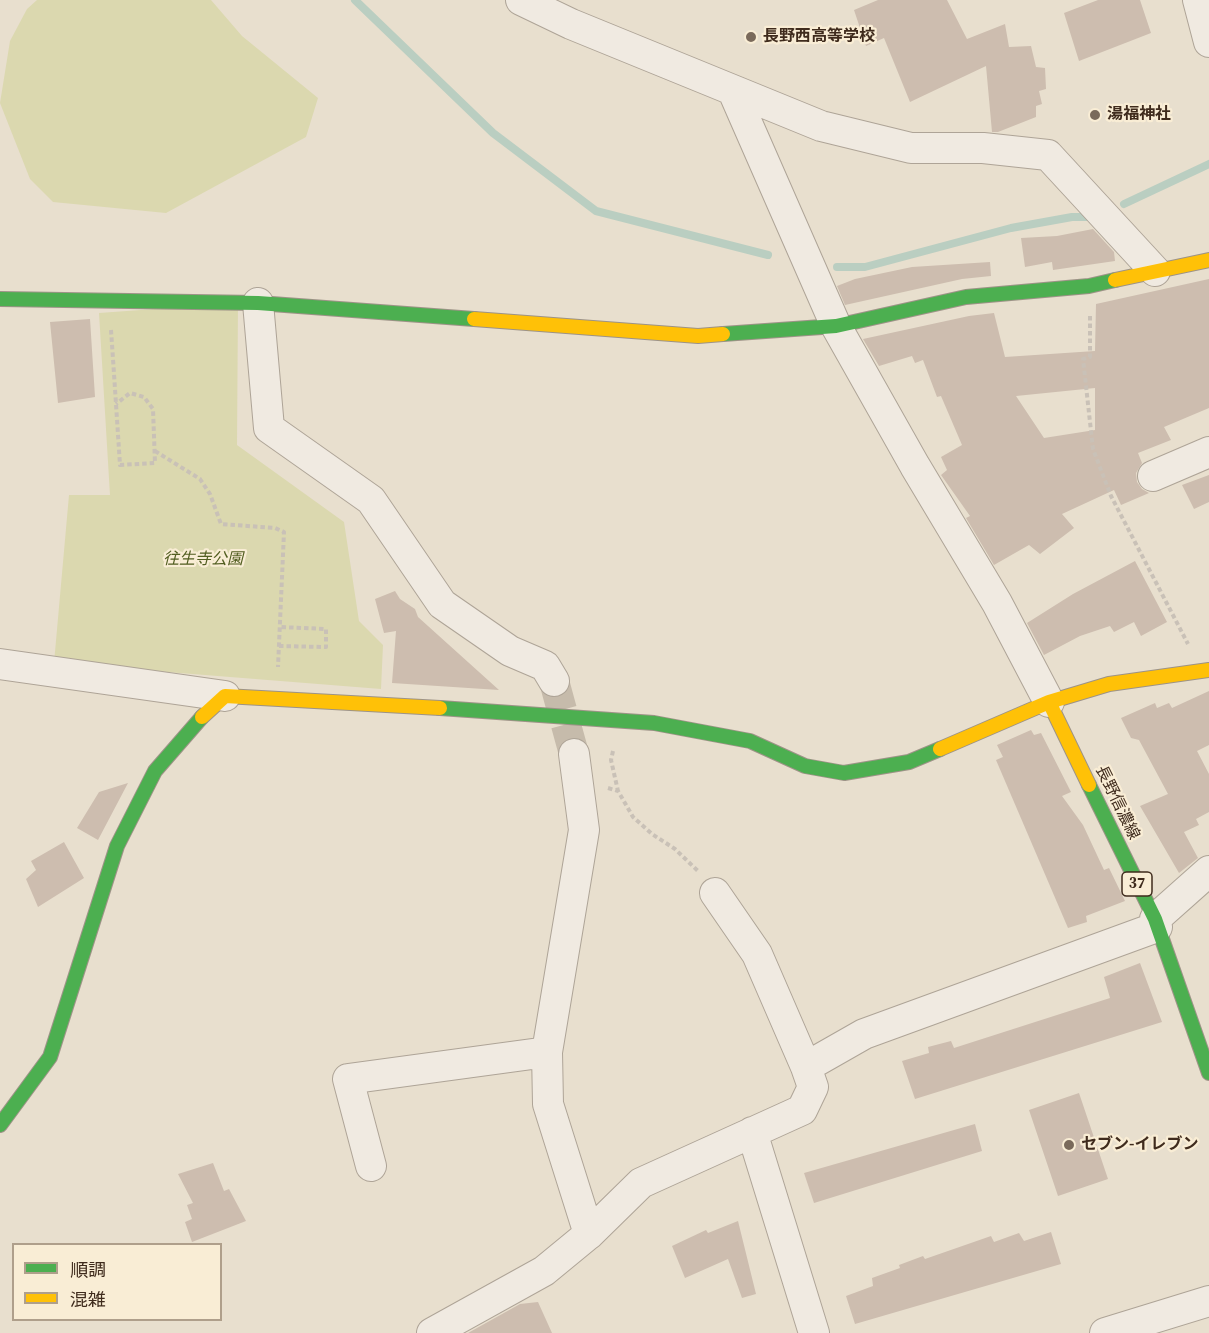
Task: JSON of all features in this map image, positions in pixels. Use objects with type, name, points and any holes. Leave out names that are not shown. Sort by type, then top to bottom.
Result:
[{"type":"street","points":[[520,0],[821,126],[911,148],[983,148],[1048,155],[1155,271]]},
{"type":"street","points":[[1198,0],[1209,42]]},
{"type":"street","points":[[733,90],[836,326],[997,603],[1049,702]]},
{"type":"street","points":[[0,299],[258,303],[698,336],[836,326],[966,297],[1089,286],[1209,260]]},
{"type":"street","points":[[258,303],[269,428],[371,500],[442,604],[510,651],[545,666],[554,681]]},
{"type":"street","points":[[1153,476],[1209,452]]},
{"type":"street","points":[[0,664],[225,696],[277,697],[654,723],[750,741],[804,766],[844,773],[909,762],[1049,702],[1109,684],[1207,675]]},
{"type":"street","points":[[0,1125],[50,1057],[117,846],[155,771],[190,728],[225,696]]},
{"type":"street","name":"長野信濃線","points":[[1049,702],[1156,923],[1209,1073]]},
{"type":"street","points":[[574,754],[584,830],[546,1052],[548,1104],[589,1234]]},
{"type":"street","points":[[806,1067],[864,1034],[1156,923],[1209,871]]},
{"type":"street","points":[[432,1333],[544,1271],[589,1234],[641,1183],[802,1110],[813,1087],[806,1067],[757,954],[715,893]]},
{"type":"street","points":[[371,1166],[348,1079],[546,1052]]},
{"type":"street","points":[[752,1132],[814,1333]]},
{"type":"street","points":[[1105,1333],[1209,1301]]},
{"type":"path","points":[[1089,286],[1090,357],[1083,359],[1094,449],[1111,496],[1207,675]]},
{"type":"path","points":[[110,299],[116,404],[120,465],[155,463],[153,409],[144,397],[130,393],[116,404]]},
{"type":"path","points":[[155,451],[200,479],[210,494],[222,524],[275,528],[284,532],[277,697]]},
{"type":"path","points":[[279,646],[326,647],[326,629],[280,627]]},
{"type":"path","points":[[617,720],[611,760],[618,791],[633,817],[652,834],[675,849],[715,893]]},
{"type":"path","points":[[608,788],[618,791]]},
{"type":"green space","points":[[37,0],[211,0],[242,36],[318,98],[306,137],[166,213],[53,202],[30,179],[0,103],[10,41],[27,9]]},
{"type":"green space","name":"往生寺公園","points":[[238,303],[237,445],[344,522],[359,621],[383,645],[381,689],[54,663],[69,495],[110,495],[99,313]]},
{"type":"building","points":[[878,0],[947,0],[967,39],[1005,24],[1009,47],[1031,46],[1036,67],[1045,68],[1046,89],[1039,91],[1042,104],[1036,106],[1036,117],[998,132],[992,132],[986,66],[910,102],[884,38],[866,46],[854,10]]},
{"type":"building","points":[[1098,0],[1140,0],[1151,33],[1079,61],[1064,13]]},
{"type":"building","points":[[1093,229],[1114,252],[1115,261],[1053,270],[1052,262],[1025,267],[1021,238],[1057,236]]},
{"type":"building","points":[[990,262],[991,276],[962,279],[845,305],[837,286],[855,279],[912,267]]},
{"type":"building","points":[[1209,279],[1209,408],[1164,427],[1171,440],[1138,453],[1142,463],[1136,473],[1137,482],[1149,493],[1121,505],[1114,490],[1062,514],[1074,528],[1040,554],[1029,545],[994,565],[966,518],[970,516],[941,475],[947,470],[941,457],[962,445],[941,396],[937,397],[923,360],[915,363],[912,356],[879,366],[863,339],[969,316],[994,313],[1005,357],[1095,351],[1096,304]],"holes":[[[1095,388],[1095,430],[1044,438],[1016,396]]]},
{"type":"building","points":[[90,319],[95,397],[58,403],[50,322]]},
{"type":"building","points":[[1209,475],[1209,502],[1194,509],[1182,485]]},
{"type":"building","points":[[1135,561],[1167,622],[1141,636],[1134,622],[1114,632],[1110,626],[1080,636],[1044,655],[1027,623],[1073,594]]},
{"type":"building","points":[[395,591],[400,599],[415,609],[418,617],[499,690],[392,683],[396,631],[384,633],[375,599]]},
{"type":"building","points":[[1209,691],[1209,745],[1197,751],[1209,774],[1209,812],[1196,819],[1199,825],[1184,832],[1198,858],[1179,873],[1140,806],[1168,794],[1139,740],[1131,738],[1121,718],[1155,703],[1157,708],[1169,703],[1172,708]]},
{"type":"building","points":[[1031,730],[1034,735],[1041,733],[1071,792],[1062,796],[1083,825],[1104,870],[1109,868],[1125,901],[1086,916],[1087,922],[1068,928],[996,760],[1003,757],[997,745]]},
{"type":"building","points":[[128,783],[98,840],[77,828],[99,792]]},
{"type":"building","points":[[64,842],[84,878],[38,907],[26,879],[36,870],[31,861]]},
{"type":"building","points":[[1140,963],[1162,1022],[915,1099],[902,1061],[929,1053],[928,1047],[951,1041],[954,1048],[1110,998],[1104,977]]},
{"type":"building","name":"セブン-イレブン","points":[[1079,1093],[1108,1179],[1058,1196],[1029,1110]]},
{"type":"building","points":[[975,1124],[982,1151],[814,1203],[804,1173]]},
{"type":"building","points":[[213,1163],[224,1191],[229,1189],[246,1221],[192,1242],[185,1222],[192,1219],[187,1205],[193,1203],[178,1174]]},
{"type":"building","points":[[738,1221],[756,1294],[742,1298],[728,1259],[685,1278],[672,1246],[706,1230],[708,1233]]},
{"type":"building","points":[[1051,1232],[1061,1264],[855,1324],[846,1296],[873,1286],[872,1278],[900,1268],[899,1265],[923,1256],[925,1259],[991,1236],[994,1242],[1019,1233],[1024,1241]]},
{"type":"building","points":[[538,1302],[552,1333],[468,1333],[520,1304]]},
{"type":"waterway","points":[[355,0],[493,133],[596,211],[768,255]]},
{"type":"waterway","points":[[1124,204],[1209,164]]},
{"type":"waterway","points":[[837,267],[865,267],[1011,228],[1072,217],[1095,217]]},
{"type":"tunnel","points":[[554,681],[574,754]]},
{"type":"traffic: fast","points":[[723,334],[836,326],[966,297],[1089,286],[1115,280]]},
{"type":"traffic: fast","points":[[0,299],[258,303],[474,319]]},
{"type":"traffic: fast","points":[[440,708],[654,723],[750,741],[805,766],[844,773],[909,762],[940,749]]},
{"type":"traffic: fast","points":[[0,1125],[50,1057],[117,846],[155,771],[202,717]]},
{"type":"traffic: fast","points":[[1089,785],[1155,919],[1209,1073]]},
{"type":"traffic: slow","points":[[1115,280],[1209,260]]},
{"type":"traffic: slow","points":[[474,319],[698,336],[723,334]]},
{"type":"traffic: slow","points":[[1089,785],[1049,702],[1109,684],[1209,670]]},
{"type":"traffic: slow","points":[[202,717],[225,696],[440,708]]},
{"type":"traffic: slow","points":[[940,749],[1049,702]]},
{"type":"place","name":"長野西高等学校","points":[[751,37]]},
{"type":"place","name":"湯福神社","points":[[1095,115]]},
{"type":"place","name":"セブン-イレブン","points":[[1069,1145]]}]
